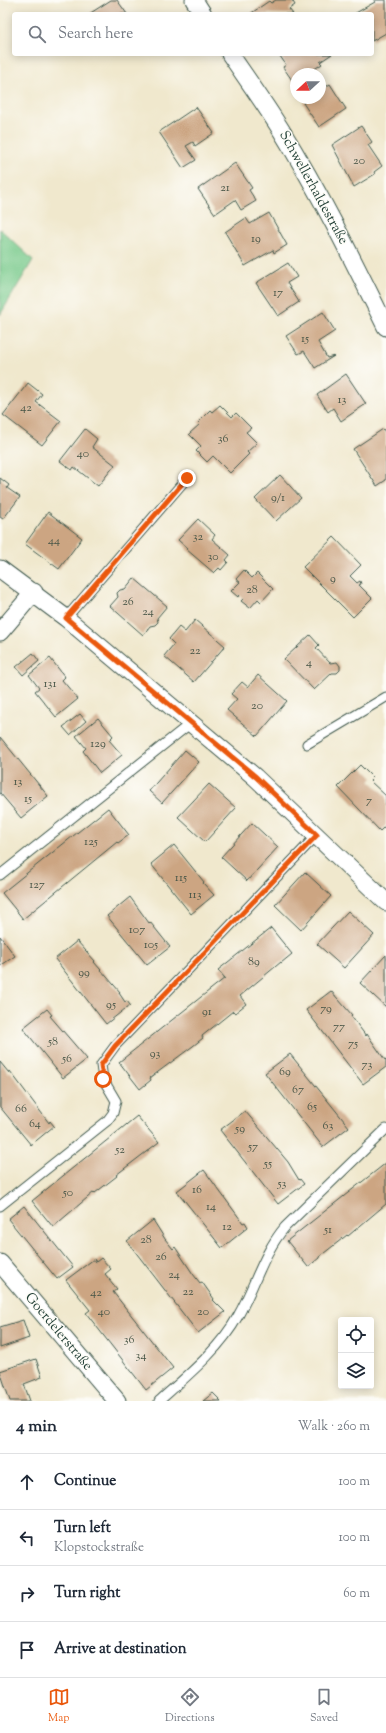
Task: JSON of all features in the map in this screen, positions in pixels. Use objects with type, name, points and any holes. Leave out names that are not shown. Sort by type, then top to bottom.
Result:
[{"type":"street","points":[[194,0],[202,12]]},
{"type":"street","name":"Schwellerhaldestraße","points":[[231,56],[281,130],[312,183],[341,235],[386,327]]},
{"type":"street","points":[[0,569],[34,592],[256,777],[386,902]]},
{"type":"street","points":[[0,632],[34,592]]},
{"type":"street","name":"Goerdelerstraße","points":[[0,1263],[117,1401]]},
{"type":"lane","points":[[66,618],[187,478]]},
{"type":"lane","points":[[307,744],[386,697]]},
{"type":"lane","points":[[0,875],[191,723]]},
{"type":"lane","points":[[0,1206],[106,1121],[113,1113],[116,1102],[103,1079],[101,1065],[115,1046],[317,835]]},
{"type":"lane","points":[[159,1401],[226,1335],[246,1301],[273,1242],[285,1227],[386,1129]]},
{"type":"green space","points":[[0,229],[33,260],[0,315]]},
{"type":"building","points":[[111,0],[117,0],[126,12],[92,12]]},
{"type":"building","points":[[276,0],[292,0],[295,5],[289,9],[291,12],[253,12],[269,1],[271,3]]},
{"type":"building","points":[[374,0],[386,0],[386,33],[374,40],[374,12],[358,12],[375,2]]},
{"type":"building","points":[[280,56],[329,56],[320,62],[322,64],[316,68],[290,68],[290,77],[283,67],[286,65]]},
{"type":"building","points":[[330,84],[346,109],[319,127],[304,104],[326,104],[326,87]]},
{"type":"building","points":[[196,107],[214,133],[195,146],[193,142],[186,146],[196,160],[183,168],[159,132]]},
{"type":"building","points":[[361,126],[372,142],[368,145],[382,166],[374,172],[375,174],[354,187],[332,145]]},
{"type":"building","points":[[235,163],[252,188],[249,190],[256,201],[241,210],[235,200],[215,214],[198,189]]},
{"type":"building","points":[[269,213],[287,245],[274,253],[273,250],[245,266],[225,232],[246,218],[250,224]]},
{"type":"building","points":[[288,263],[297,277],[287,283],[299,302],[278,316],[256,283]]},
{"type":"building","points":[[323,312],[335,331],[318,342],[327,358],[334,356],[315,368],[304,351],[298,354],[286,336]]},
{"type":"building","points":[[346,374],[366,404],[341,421],[333,408],[328,412],[317,395]]},
{"type":"building","points":[[28,383],[42,394],[36,402],[61,421],[42,445],[3,415]]},
{"type":"building","points":[[220,405],[232,417],[236,413],[251,428],[246,432],[257,443],[247,452],[249,454],[230,473],[213,456],[207,462],[196,451],[201,446],[189,434],[200,424],[198,422],[210,410],[212,412]]},
{"type":"building","points":[[85,429],[97,439],[92,447],[115,465],[98,486],[74,467],[72,470],[60,461]]},
{"type":"building","points":[[383,429],[386,433],[386,480],[377,486],[353,449]]},
{"type":"building","points":[[280,475],[301,498],[276,521],[255,499]]},
{"type":"building","points":[[0,478],[9,485],[7,488],[20,497],[3,519],[0,517]]},
{"type":"building","points":[[48,512],[82,538],[59,569],[25,544]]},
{"type":"building","points":[[198,519],[215,535],[212,539],[230,555],[226,560],[228,562],[221,570],[219,568],[214,573],[186,549],[187,548],[178,540]]},
{"type":"building","points":[[334,537],[361,565],[350,576],[357,583],[360,581],[361,584],[359,585],[372,598],[353,617],[303,567]]},
{"type":"building","points":[[244,570],[252,578],[257,573],[273,589],[261,602],[258,599],[250,608],[241,601],[243,599],[239,595],[238,597],[231,591],[240,582],[236,579]]},
{"type":"building","points":[[134,578],[167,606],[157,618],[158,622],[155,625],[150,626],[143,635],[110,606],[118,597],[117,593],[120,590],[125,589]]},
{"type":"building","points":[[195,620],[225,646],[194,682],[164,656],[174,644],[169,639],[179,627],[185,632]]},
{"type":"building","points":[[310,635],[319,645],[316,648],[330,663],[337,662],[340,666],[340,670],[337,673],[332,673],[314,690],[284,659]]},
{"type":"building","points":[[33,653],[39,661],[23,675],[16,667]]},
{"type":"building","points":[[50,658],[65,677],[62,680],[78,699],[56,717],[35,691],[39,688],[29,675]]},
{"type":"building","points":[[258,675],[287,701],[257,736],[227,710],[237,699],[231,694],[242,682],[248,687]]},
{"type":"building","points":[[80,714],[86,721],[70,735],[63,727]]},
{"type":"building","points":[[98,718],[113,736],[109,740],[122,755],[100,773],[83,751],[86,748],[76,736]]},
{"type":"building","points":[[0,737],[48,796],[21,818],[0,793]]},
{"type":"building","points":[[185,750],[199,762],[162,803],[149,791]]},
{"type":"building","points":[[360,765],[373,778],[370,781],[386,796],[386,825],[380,831],[338,787]]},
{"type":"building","points":[[209,784],[236,808],[205,842],[178,817]]},
{"type":"building","points":[[108,808],[129,835],[118,843],[117,842],[23,919],[2,893]]},
{"type":"building","points":[[252,823],[278,847],[247,881],[221,857]]},
{"type":"building","points":[[174,845],[214,895],[191,914],[151,864]]},
{"type":"building","points":[[305,872],[331,896],[301,930],[275,905]]},
{"type":"building","points":[[130,897],[149,923],[150,922],[170,947],[147,965],[107,916]]},
{"type":"building","points":[[348,911],[374,935],[344,968],[317,944]]},
{"type":"building","points":[[271,928],[292,954],[240,996],[246,1004],[235,1013],[233,1011],[202,1036],[203,1038],[150,1078],[151,1080],[140,1089],[119,1062],[225,978],[218,970]]},
{"type":"building","points":[[0,936],[15,956],[0,966]]},
{"type":"building","points":[[77,941],[120,992],[119,993],[125,1002],[127,1001],[130,1005],[106,1024],[55,959]]},
{"type":"building","points":[[386,955],[386,1007],[360,983]]},
{"type":"building","points":[[331,991],[352,1015],[351,1016],[366,1036],[367,1034],[385,1060],[386,1059],[386,1067],[363,1084],[306,1010]]},
{"type":"building","points":[[47,1009],[52,1015],[50,1016],[87,1059],[63,1078],[23,1028]]},
{"type":"building","points":[[290,1054],[349,1127],[323,1147],[265,1073]]},
{"type":"building","points":[[0,1062],[9,1073],[10,1071],[49,1123],[50,1121],[54,1126],[31,1145],[0,1107]]},
{"type":"building","points":[[245,1111],[288,1162],[299,1180],[300,1179],[304,1184],[278,1204],[220,1130]]},
{"type":"building","points":[[137,1116],[159,1142],[95,1193],[94,1192],[53,1227],[32,1201]]},
{"type":"building","points":[[386,1163],[386,1204],[308,1267],[287,1241]]},
{"type":"building","points":[[204,1170],[243,1223],[245,1222],[248,1227],[222,1248],[177,1191]]},
{"type":"building","points":[[24,1206],[73,1267],[57,1279],[8,1219]]},
{"type":"building","points":[[153,1220],[165,1239],[173,1249],[175,1247],[193,1274],[200,1283],[202,1282],[214,1299],[213,1300],[225,1312],[198,1333],[127,1241]]},
{"type":"building","points":[[101,1258],[111,1269],[105,1274],[117,1289],[113,1292],[173,1368],[146,1390],[86,1313],[90,1310],[66,1280],[94,1259],[96,1262]]},
{"type":"building","points":[[23,1320],[29,1338],[0,1348],[0,1327]]},
{"type":"building","points":[[36,1359],[42,1377],[24,1384],[30,1401],[10,1401],[0,1371]]},
{"type":"building","points":[[213,1393],[221,1401],[203,1401]]},
{"type":"route","points":[[103,1079],[101,1065],[115,1046],[317,835],[256,777],[66,618],[187,478]]}]
